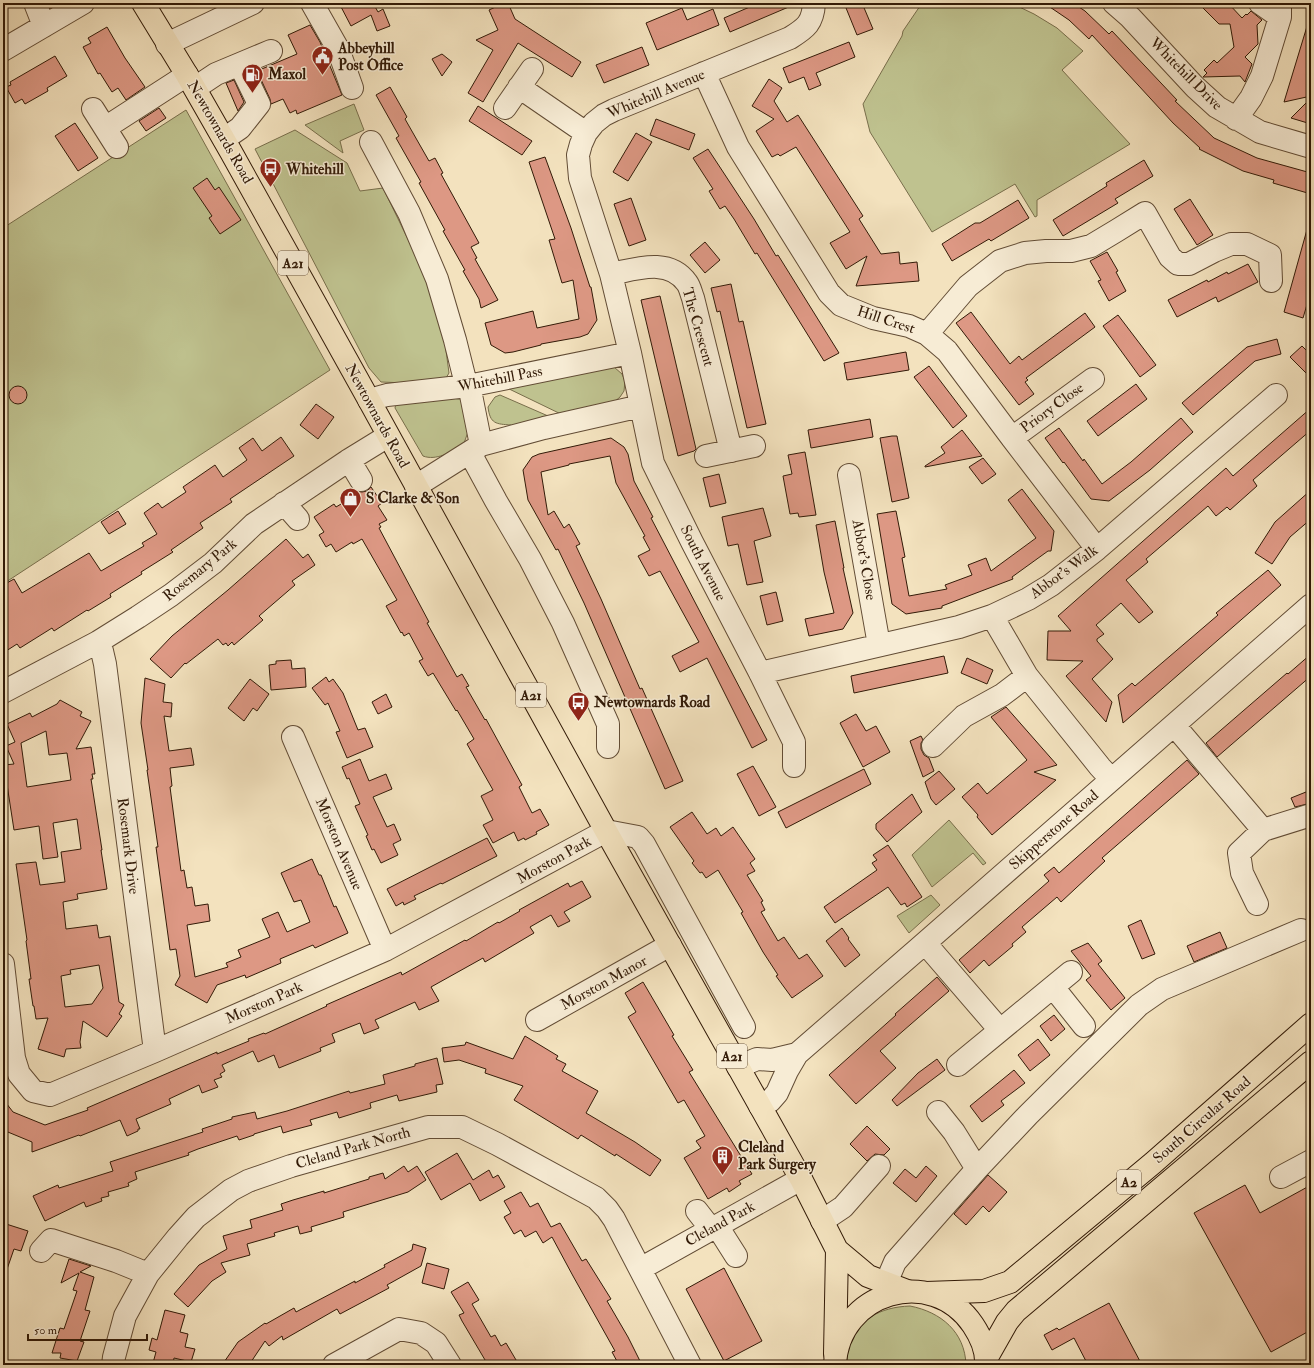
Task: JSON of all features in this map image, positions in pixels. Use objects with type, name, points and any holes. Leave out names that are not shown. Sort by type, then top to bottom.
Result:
[{"type":"main road","name":"Newtownards Road","points":[[143,3],[191,82],[232,133],[388,436],[606,831],[801,1178],[837,1250],[868,1276],[916,1292]]},
{"type":"main road","name":"South Circular Road","points":[[916,1292],[984,1291],[1010,1282],[1153,1163],[1311,1024]]},
{"type":"main road","name":"South Circular Road","points":[[986,1362],[1006,1322],[1016,1311],[1311,1062]]},
{"type":"main road","name":"Newtownards Road","points":[[835,1359],[837,1250]]},
{"type":"main road","name":"A2","points":[[835,1359],[842,1333],[855,1315],[872,1302],[889,1294],[916,1292],[948,1301],[967,1316],[980,1336],[986,1362]]},
{"type":"street","points":[[35,3],[44,26]]},
{"type":"street","points":[[3,50],[83,3]]},
{"type":"street","points":[[167,44],[253,3]]},
{"type":"street","points":[[312,3],[338,49],[352,88]]},
{"type":"street","name":"Whitehill Avenue","points":[[630,353],[611,274],[580,178],[578,155],[586,133],[594,123],[604,115],[614,110],[790,38],[803,30],[810,22],[814,3]]},
{"type":"street","name":"Whitehill Drive","points":[[1114,3],[1197,89],[1217,107],[1260,132],[1311,148]]},
{"type":"street","points":[[1236,119],[1251,98],[1262,76],[1280,10],[1260,3]]},
{"type":"street","points":[[106,128],[191,82],[240,65],[271,51]]},
{"type":"street","points":[[232,133],[259,104],[240,65]]},
{"type":"street","points":[[506,108],[532,69]]},
{"type":"street","name":"Hill Crest","points":[[704,73],[738,147],[829,293],[841,305],[873,318],[909,326],[927,334],[947,351],[1097,549]]},
{"type":"street","points":[[519,88],[586,133]]},
{"type":"street","points":[[93,109],[118,147]]},
{"type":"street","points":[[371,142],[409,213],[437,279],[465,380],[471,395],[476,449],[496,501],[530,559],[563,622],[608,724],[608,747]]},
{"type":"street","points":[[927,334],[968,286],[1000,261],[1025,253],[1054,261],[1071,251],[1091,246],[1145,213],[1170,257],[1178,264],[1189,264],[1231,244],[1247,244],[1270,255],[1271,281]]},
{"type":"street","name":"The Crescent","points":[[611,274],[642,267],[665,268],[679,274],[688,284],[693,298],[731,451]]},
{"type":"street","name":"Whitehill Pass","points":[[369,400],[387,395],[468,386],[630,353]]},
{"type":"street","name":"South Avenue","points":[[630,353],[653,463],[794,742],[794,766]]},
{"type":"street","name":"Priory Close","points":[[1012,438],[1092,379]]},
{"type":"street","name":"Abbot's Walk","points":[[760,673],[959,627],[992,616],[1028,599],[1052,585],[1097,549],[1276,395]]},
{"type":"street","points":[[416,486],[476,449],[544,428],[641,406]]},
{"type":"street","name":"Rosemary Park","points":[[3,692],[98,642],[171,595],[213,563],[254,524],[349,460],[388,436]]},
{"type":"street","points":[[706,456],[754,446]]},
{"type":"street","points":[[349,460],[361,480]]},
{"type":"street","name":"Abbot's Close","points":[[849,475],[879,645]]},
{"type":"street","points":[[284,503],[298,519]]},
{"type":"street","name":"Skipperstone Road","points":[[760,1106],[770,1101],[777,1093],[786,1071],[797,1054],[1311,605]]},
{"type":"street","points":[[992,616],[1027,676],[1111,779]]},
{"type":"street","name":"Rosemark Drive","points":[[98,642],[102,650],[105,664],[155,1051]]},
{"type":"street","points":[[933,746],[964,716],[1002,695],[1027,676]]},
{"type":"street","points":[[1174,725],[1263,830]]},
{"type":"street","name":"Morston Avenue","points":[[293,737],[386,950]]},
{"type":"street","points":[[1257,904],[1242,873],[1239,853],[1263,830],[1311,815]]},
{"type":"street","points":[[606,831],[638,837],[644,844],[744,1028]]},
{"type":"street","name":"Morston Park","points":[[3,964],[14,1058],[19,1074],[33,1091],[50,1094],[155,1051],[386,950],[606,831]]},
{"type":"street","points":[[886,1283],[895,1262],[977,1169],[1028,1115],[1139,1005],[1162,990],[1301,930]]},
{"type":"street","points":[[925,943],[1000,1030]]},
{"type":"street","name":"Morston Manor","points":[[537,1020],[670,945]]},
{"type":"street","points":[[958,1065],[1071,972]]},
{"type":"street","points":[[1053,987],[1084,1026]]},
{"type":"street","name":"Skipperstone Road","points":[[738,1067],[757,1059],[772,1060],[797,1054]]},
{"type":"street","points":[[938,1112],[954,1132],[977,1169]]},
{"type":"street","name":"Cleland Park North","points":[[113,1365],[125,1316],[148,1274],[196,1217],[231,1190],[248,1181],[291,1166],[428,1127],[462,1127],[497,1144],[596,1198],[607,1209],[614,1219],[690,1365]]},
{"type":"street","points":[[1281,1177],[1311,1161]]},
{"type":"street","points":[[822,1221],[843,1207],[879,1166]]},
{"type":"street","name":"Cleland Park","points":[[640,1269],[801,1178]]},
{"type":"street","points":[[697,1211],[714,1227],[736,1256]]},
{"type":"street","points":[[40,1251],[50,1240],[116,1261],[148,1274]]},
{"type":"street","points":[[334,1365],[399,1329],[422,1333],[436,1343],[450,1365]]},
{"type":"green space","points":[[928,3],[1011,3],[1034,14],[1057,28],[1083,51],[1062,70],[1130,144],[1037,200],[1037,216],[1035,217],[1015,184],[932,232],[870,132],[863,104],[902,36],[903,31],[920,6],[927,5]]},
{"type":"green space","points":[[354,104],[364,130],[340,141],[343,153],[305,125]]},
{"type":"green space","points":[[186,110],[330,370],[3,584],[3,228]]},
{"type":"green space","points":[[295,130],[347,163],[360,191],[383,188],[421,266],[438,312],[445,343],[449,373],[443,383],[381,382],[369,368],[255,149]]},
{"type":"green space","points":[[614,367],[622,374],[625,381],[624,391],[620,397],[613,403],[565,416],[505,387]]},
{"type":"green space","points":[[500,395],[555,419],[513,428],[511,425],[495,422],[490,417],[488,407],[495,397]]},
{"type":"green space","points":[[466,396],[469,429],[463,446],[438,457],[423,456],[395,408],[396,403]]},
{"type":"green space","points":[[949,820],[986,863],[983,865],[973,853],[932,887],[912,855]]},
{"type":"green space","points":[[931,895],[940,905],[909,933],[897,916]]},
{"type":"green space","points":[[910,1306],[932,1313],[949,1325],[956,1333],[961,1343],[965,1353],[966,1365],[844,1365],[846,1349],[850,1339],[863,1323],[879,1312]]},
{"type":"building","points":[[339,3],[373,3],[378,12],[383,9],[390,26],[377,31],[371,15],[351,26]]},
{"type":"building","points":[[504,3],[508,3],[515,19],[581,62],[572,77],[518,43],[483,102],[468,93],[493,50],[476,40],[498,30],[489,10]]},
{"type":"building","points":[[759,3],[798,3],[730,32],[724,18]]},
{"type":"building","points":[[844,3],[862,3],[873,29],[857,35]]},
{"type":"building","points":[[1044,3],[1073,3],[1085,11],[1109,34],[1112,31],[1177,100],[1175,101],[1214,138],[1257,158],[1311,173],[1311,194],[1273,183],[1274,180],[1243,171],[1199,149],[1200,148],[1173,123],[1092,35],[1089,39],[1069,20]]},
{"type":"building","points":[[1198,3],[1228,3],[1242,18],[1251,11],[1262,20],[1257,25],[1258,44],[1245,57],[1252,64],[1245,82],[1240,76],[1203,77],[1207,73],[1204,70],[1214,60],[1217,63],[1234,47],[1230,24],[1219,24]]},
{"type":"building","points":[[682,8],[687,20],[713,9],[719,25],[657,50],[646,23]]},
{"type":"building","points":[[1308,23],[1311,24],[1311,96],[1284,102]]},
{"type":"building","points":[[310,25],[320,42],[342,95],[297,114],[296,110],[290,113],[283,99],[271,104],[257,71],[297,54],[288,35]]},
{"type":"building","points":[[107,27],[125,58],[145,87],[126,100],[118,88],[112,92],[100,73],[98,74],[83,47],[91,43],[88,38]]},
{"type":"building","points":[[849,42],[855,57],[816,73],[821,85],[809,90],[804,77],[789,83],[783,68]]},
{"type":"building","points":[[642,47],[649,65],[604,83],[596,65]]},
{"type":"building","points":[[442,54],[452,62],[442,76],[432,59]]},
{"type":"building","points":[[55,56],[67,76],[47,88],[48,91],[25,104],[22,99],[15,103],[6,87],[11,85],[10,82]]},
{"type":"building","points":[[769,79],[782,88],[774,101],[787,122],[798,115],[863,216],[859,219],[881,254],[899,252],[900,264],[917,262],[919,281],[856,286],[867,256],[846,269],[830,243],[850,232],[796,147],[780,156],[778,154],[772,157],[756,131],[774,119],[752,106]]},
{"type":"building","points":[[234,80],[244,102],[238,111],[226,83]]},
{"type":"building","points":[[390,87],[407,117],[405,119],[429,161],[435,158],[443,173],[441,174],[479,243],[471,247],[477,258],[475,259],[498,300],[481,308],[479,299],[463,271],[465,270],[443,231],[445,230],[419,183],[421,182],[396,138],[399,136],[376,95]]},
{"type":"building","points":[[1311,98],[1311,124],[1291,118]]},
{"type":"building","points":[[478,106],[532,141],[522,155],[469,121]]},
{"type":"building","points":[[159,108],[166,118],[146,131],[139,121]]},
{"type":"building","points":[[656,119],[695,134],[689,150],[650,135]]},
{"type":"building","points":[[75,123],[98,158],[78,171],[55,136]]},
{"type":"building","points":[[636,133],[652,142],[628,181],[613,172]]},
{"type":"building","points":[[708,149],[754,219],[776,256],[778,255],[839,353],[824,361],[757,253],[755,254],[734,219],[725,206],[720,209],[709,191],[713,189],[693,158]]},
{"type":"building","points":[[545,157],[591,287],[597,320],[588,334],[580,337],[541,344],[505,353],[491,345],[485,323],[533,311],[537,328],[579,319],[573,280],[562,283],[549,240],[555,239],[529,162]]},
{"type":"building","points":[[1144,160],[1153,176],[1115,199],[1118,203],[1063,236],[1053,220],[1107,186],[1106,183]]},
{"type":"building","points":[[207,178],[215,190],[219,187],[241,220],[220,234],[209,218],[212,216],[193,188]]},
{"type":"building","points":[[631,198],[646,240],[629,246],[614,204]]},
{"type":"building","points":[[1190,199],[1213,235],[1197,245],[1174,209]]},
{"type":"building","points":[[1018,200],[1029,218],[991,241],[989,239],[952,261],[942,244],[975,223],[980,223]]},
{"type":"building","points":[[1308,226],[1311,226],[1311,291],[1303,318],[1284,312]]},
{"type":"building","points":[[705,242],[720,260],[705,273],[690,255]]},
{"type":"building","points":[[1107,252],[1118,271],[1116,272],[1126,291],[1109,301],[1098,281],[1101,280],[1090,261]]},
{"type":"building","points":[[1248,264],[1258,282],[1218,302],[1216,297],[1177,317],[1168,300],[1207,280],[1208,282],[1227,272],[1228,274]]},
{"type":"building","points":[[731,284],[739,322],[743,321],[766,424],[747,428],[720,311],[717,312],[711,288]]},
{"type":"building","points":[[660,296],[696,449],[678,456],[641,300]]},
{"type":"building","points":[[971,312],[1010,364],[1019,356],[1022,360],[1085,313],[1095,327],[1026,378],[1028,380],[1025,382],[1034,394],[1019,405],[956,323]]},
{"type":"building","points":[[1118,315],[1156,365],[1140,377],[1103,326]]},
{"type":"building","points":[[1277,339],[1281,354],[1255,361],[1193,415],[1182,403],[1247,347]]},
{"type":"building","points":[[1302,346],[1311,355],[1311,378],[1290,357]]},
{"type":"building","points":[[906,352],[909,370],[847,380],[844,363]]},
{"type":"building","points":[[929,366],[967,416],[953,428],[914,377]]},
{"type":"building","points":[[1136,384],[1147,399],[1098,436],[1087,421]]},
{"type":"building","points":[[18,386],[24,389],[27,395],[24,401],[18,404],[12,401],[9,395],[12,389]]},
{"type":"building","points":[[316,404],[334,417],[318,439],[300,425]]},
{"type":"building","points":[[1311,408],[1311,430],[1253,480],[1257,486],[1230,510],[1227,507],[1216,516],[1208,506],[1146,559],[1148,562],[1126,580],[1153,612],[1139,623],[1121,603],[1096,625],[1104,634],[1097,639],[1097,641],[1113,659],[1092,679],[1112,702],[1106,722],[1066,676],[1083,661],[1047,660],[1048,631],[1071,631],[1058,616],[1226,468],[1233,476]]},
{"type":"building","points":[[1181,418],[1193,432],[1150,470],[1109,501],[1091,499],[1045,438],[1059,428],[1102,484],[1131,462]]},
{"type":"building","points":[[870,419],[873,437],[811,448],[808,430]]},
{"type":"building","points":[[962,430],[982,456],[925,467],[945,453],[941,447]]},
{"type":"building","points":[[897,436],[909,498],[892,502],[880,438]]},
{"type":"building","points":[[281,437],[294,456],[230,499],[232,502],[200,523],[203,528],[171,550],[173,552],[141,572],[142,574],[110,594],[111,597],[88,611],[87,610],[54,631],[52,628],[20,648],[17,644],[3,653],[3,585],[14,579],[22,593],[89,553],[101,571],[144,546],[142,543],[157,534],[144,513],[158,503],[162,508],[186,492],[183,487],[215,465],[223,477],[247,460],[239,448],[253,438],[262,451]]},
{"type":"building","points":[[611,438],[624,447],[628,454],[634,481],[653,517],[651,518],[767,740],[752,748],[707,658],[680,672],[672,656],[699,642],[660,571],[649,576],[638,556],[650,550],[643,537],[645,536],[616,483],[610,456],[569,464],[541,472],[548,515],[554,511],[564,528],[569,524],[580,544],[576,546],[640,689],[642,688],[683,781],[665,789],[584,603],[558,549],[556,550],[528,500],[523,470],[532,457],[539,454]]},
{"type":"building","points":[[805,452],[816,515],[799,517],[798,513],[790,514],[783,476],[792,474],[788,455]]},
{"type":"building","points":[[983,458],[996,474],[982,484],[969,467]]},
{"type":"building","points":[[719,474],[726,503],[710,507],[703,478]]},
{"type":"building","points":[[371,487],[382,503],[378,506],[387,520],[379,524],[381,527],[379,528],[429,622],[427,623],[457,677],[462,674],[469,686],[466,687],[485,720],[486,719],[522,785],[519,787],[532,813],[540,809],[549,825],[536,832],[537,834],[525,840],[524,838],[518,841],[514,832],[493,843],[483,825],[493,820],[481,796],[493,790],[467,744],[474,739],[433,673],[428,676],[419,661],[423,659],[409,633],[404,636],[402,632],[401,633],[386,606],[397,600],[362,539],[353,544],[352,542],[336,552],[331,544],[326,547],[319,535],[324,532],[314,517],[334,504],[336,507],[358,494],[356,491],[367,491]]},
{"type":"building","points":[[1022,489],[1054,531],[1051,551],[1048,551],[1012,577],[1013,579],[942,606],[942,608],[906,614],[892,604],[877,514],[896,511],[905,557],[902,558],[909,596],[947,589],[945,585],[972,575],[968,565],[986,558],[991,571],[1036,538],[1008,500]]},
{"type":"building","points":[[1311,490],[1311,519],[1290,537],[1272,564],[1255,553],[1275,522]]},
{"type":"building","points":[[763,508],[771,536],[754,541],[763,582],[747,585],[738,544],[728,546],[722,517]]},
{"type":"building","points":[[118,511],[126,524],[109,534],[101,522]]},
{"type":"building","points":[[835,521],[853,613],[843,629],[809,636],[805,619],[834,613],[824,572],[816,525]]},
{"type":"building","points":[[286,539],[303,558],[308,554],[315,565],[292,581],[295,585],[259,616],[263,620],[234,645],[232,642],[228,646],[226,643],[223,645],[218,639],[186,664],[185,663],[171,678],[150,659],[172,636],[228,590]]},
{"type":"building","points":[[1268,570],[1281,585],[1123,723],[1118,695],[1132,683],[1135,686],[1218,615],[1216,613]]},
{"type":"building","points":[[776,592],[783,621],[767,625],[760,596]]},
{"type":"building","points":[[1311,654],[1311,676],[1217,757],[1206,743]]},
{"type":"building","points":[[944,656],[948,673],[854,693],[851,676]]},
{"type":"building","points":[[967,658],[993,670],[987,684],[961,673]]},
{"type":"building","points":[[291,660],[292,669],[305,668],[306,687],[271,690],[269,665],[276,664],[276,661]]},
{"type":"building","points":[[326,677],[329,682],[333,679],[343,693],[358,730],[365,728],[373,747],[347,758],[336,732],[340,731],[328,703],[325,705],[312,688]]},
{"type":"building","points":[[145,678],[165,684],[163,702],[172,703],[171,717],[164,716],[169,751],[191,748],[194,765],[170,768],[172,786],[170,787],[181,871],[184,870],[187,888],[192,887],[195,906],[208,904],[210,921],[187,925],[195,977],[228,967],[226,963],[241,957],[238,950],[270,937],[262,919],[278,912],[287,932],[310,922],[301,900],[294,902],[281,873],[312,859],[319,875],[321,875],[334,907],[336,906],[348,933],[315,948],[313,945],[280,959],[281,963],[246,978],[245,975],[217,985],[207,1003],[175,985],[180,976],[176,949],[170,950],[141,723]]},
{"type":"building","points":[[250,679],[269,694],[257,711],[253,708],[244,721],[228,708]]},
{"type":"building","points":[[386,694],[392,707],[378,714],[372,702]]},
{"type":"building","points":[[60,700],[82,712],[80,716],[91,721],[76,749],[91,747],[95,774],[92,774],[93,779],[91,779],[107,889],[77,894],[78,899],[63,902],[66,929],[97,925],[99,938],[110,936],[119,1002],[124,1005],[119,1014],[122,1016],[107,1037],[83,1021],[80,1042],[81,1048],[66,1049],[64,1057],[38,1049],[48,1018],[36,1019],[33,1006],[29,979],[31,979],[27,940],[16,864],[36,862],[40,885],[65,882],[61,852],[81,849],[77,819],[53,823],[58,857],[43,859],[39,826],[14,830],[4,765],[14,764],[6,746],[15,742],[7,724],[30,713],[32,717],[57,704]],"holes":[[[46,731],[49,755],[67,753],[71,780],[27,787],[21,743]],[[99,965],[103,988],[92,1004],[65,1007],[61,976],[71,974],[70,970]]]},
{"type":"building","points":[[1006,707],[1057,765],[1034,772],[1056,780],[992,835],[977,817],[978,815],[962,797],[978,783],[987,794],[1027,760],[991,717]]},
{"type":"building","points":[[856,714],[866,731],[876,726],[890,752],[863,767],[840,723]]},
{"type":"building","points":[[921,736],[923,740],[921,743],[921,749],[924,755],[929,758],[934,771],[923,777],[910,741]]},
{"type":"building","points":[[360,759],[369,781],[386,774],[392,789],[373,797],[387,827],[394,824],[401,840],[393,844],[398,855],[381,863],[374,849],[372,850],[366,836],[368,835],[355,806],[360,804],[349,778],[347,779],[342,767]]},
{"type":"building","points":[[1187,760],[1199,774],[1102,858],[1105,861],[1061,902],[1057,897],[1022,927],[1026,932],[1012,944],[1013,946],[989,966],[984,960],[970,973],[959,960],[1049,881],[1044,875],[1054,867],[1059,873]]},
{"type":"building","points":[[753,766],[776,807],[759,816],[737,774]]},
{"type":"building","points":[[864,769],[871,784],[786,828],[778,812]]},
{"type":"building","points":[[939,771],[955,789],[936,805],[931,799],[925,782]]},
{"type":"building","points":[[1311,790],[1311,803],[1295,807],[1291,798]]},
{"type":"building","points":[[912,794],[922,812],[887,842],[876,829],[876,824]]},
{"type":"building","points":[[692,812],[707,834],[716,828],[721,836],[733,827],[755,859],[750,863],[755,871],[747,875],[763,901],[761,902],[765,910],[761,912],[778,941],[784,937],[799,959],[807,954],[823,976],[792,998],[776,976],[778,975],[763,952],[741,913],[743,912],[718,870],[706,878],[702,872],[700,873],[692,863],[694,861],[670,827]]},
{"type":"building","points":[[487,838],[497,856],[442,884],[441,883],[414,896],[416,899],[404,905],[403,902],[396,906],[387,889]]},
{"type":"building","points":[[888,845],[922,897],[907,907],[905,903],[901,905],[888,887],[835,923],[824,907],[877,870],[872,863],[877,860],[873,855]]},
{"type":"building","points":[[582,881],[591,897],[564,912],[570,921],[558,927],[551,915],[530,927],[534,933],[485,962],[483,958],[431,987],[439,1001],[419,1010],[415,1002],[375,1020],[379,1028],[364,1034],[360,1023],[332,1034],[335,1042],[320,1048],[321,1051],[279,1068],[274,1055],[258,1062],[253,1051],[222,1065],[225,1071],[220,1074],[222,1077],[214,1080],[218,1087],[202,1093],[199,1085],[169,1099],[171,1104],[136,1119],[140,1129],[127,1136],[120,1120],[80,1136],[79,1135],[32,1152],[32,1142],[3,1130],[3,1099],[13,1112],[45,1125],[88,1110],[87,1108],[217,1052],[217,1054],[249,1041],[248,1039],[264,1033],[265,1034],[401,972],[402,975],[498,922],[499,923],[520,911],[519,910],[568,883],[570,887]]},
{"type":"building","points":[[1141,920],[1155,954],[1142,959],[1128,926]]},
{"type":"building","points":[[842,928],[860,955],[845,967],[826,941]]},
{"type":"building","points":[[1220,932],[1227,948],[1194,962],[1187,946]]},
{"type":"building","points":[[1088,943],[1102,961],[1098,964],[1125,998],[1111,1010],[1086,980],[1091,976],[1071,951]]},
{"type":"building","points":[[937,977],[949,991],[880,1051],[896,1068],[856,1104],[829,1075]]},
{"type":"building","points":[[643,982],[674,1035],[672,1036],[693,1070],[689,1072],[752,1174],[739,1181],[741,1184],[729,1192],[727,1188],[708,1199],[684,1158],[701,1148],[696,1141],[705,1136],[684,1100],[678,1103],[628,1017],[636,1012],[625,993]]},
{"type":"building","points":[[1054,1015],[1065,1029],[1051,1041],[1040,1026]]},
{"type":"building","points":[[525,1036],[558,1056],[556,1059],[566,1064],[562,1071],[598,1091],[586,1113],[635,1142],[661,1160],[650,1176],[616,1154],[615,1156],[581,1135],[578,1139],[514,1100],[523,1086],[485,1073],[486,1069],[459,1060],[444,1062],[442,1048],[465,1045],[466,1042],[513,1059]]},
{"type":"building","points":[[1038,1039],[1050,1055],[1030,1071],[1018,1055]]},
{"type":"building","points":[[437,1058],[443,1084],[436,1085],[437,1092],[399,1101],[397,1095],[370,1103],[371,1108],[339,1118],[337,1112],[310,1120],[312,1125],[283,1133],[281,1126],[239,1140],[237,1136],[198,1149],[188,1153],[189,1155],[135,1172],[137,1179],[128,1183],[129,1186],[108,1192],[109,1196],[101,1198],[102,1201],[86,1207],[84,1202],[45,1221],[33,1196],[58,1185],[59,1188],[113,1171],[110,1162],[203,1132],[202,1129],[232,1119],[232,1117],[255,1112],[257,1119],[349,1091],[350,1093],[385,1084],[383,1075]]},
{"type":"building","points":[[937,1059],[945,1070],[897,1106],[892,1100],[918,1073]]},
{"type":"building","points":[[1014,1070],[1025,1083],[1001,1101],[1004,1105],[982,1122],[970,1106]]},
{"type":"building","points":[[867,1126],[890,1149],[884,1155],[875,1154],[867,1161],[850,1144]]},
{"type":"building","points":[[457,1153],[473,1180],[489,1170],[493,1178],[498,1175],[505,1187],[480,1201],[470,1183],[441,1200],[425,1172]]},
{"type":"building","points":[[404,1166],[408,1172],[417,1166],[426,1180],[408,1192],[343,1212],[344,1217],[311,1227],[312,1231],[300,1234],[298,1226],[274,1233],[275,1236],[247,1244],[250,1255],[221,1263],[226,1272],[212,1281],[188,1307],[174,1294],[199,1265],[227,1249],[223,1236],[252,1228],[250,1220],[283,1210],[281,1204],[293,1200],[324,1191],[324,1193],[383,1173],[385,1179]]},
{"type":"building","points":[[926,1166],[937,1176],[916,1202],[893,1183],[905,1169],[916,1178]]},
{"type":"building","points":[[988,1175],[1007,1192],[989,1212],[983,1206],[966,1225],[954,1214]]},
{"type":"building","points":[[1245,1185],[1260,1213],[1311,1185],[1311,1330],[1271,1352],[1194,1213]]},
{"type":"building","points":[[521,1192],[530,1207],[538,1203],[551,1227],[560,1223],[582,1261],[586,1259],[611,1299],[607,1301],[642,1365],[619,1365],[612,1352],[615,1351],[552,1237],[543,1243],[536,1231],[525,1237],[521,1230],[514,1234],[504,1217],[511,1213],[504,1201]]},
{"type":"building","points":[[3,1223],[28,1231],[21,1251],[14,1249],[5,1275],[3,1274]]},
{"type":"building","points":[[413,1244],[426,1248],[421,1266],[387,1285],[389,1288],[340,1314],[337,1309],[283,1340],[282,1336],[269,1346],[265,1341],[249,1365],[222,1365],[238,1342],[265,1323],[266,1324],[294,1308],[296,1312],[385,1267],[384,1265],[412,1250]]},
{"type":"building","points":[[69,1259],[91,1266],[80,1272],[94,1277],[85,1310],[90,1311],[80,1341],[84,1342],[77,1361],[60,1358],[61,1353],[52,1353],[60,1328],[64,1329],[77,1291],[73,1290],[79,1273],[61,1283]]},
{"type":"building","points":[[427,1263],[449,1269],[444,1289],[422,1283]]},
{"type":"building","points":[[724,1268],[762,1341],[724,1361],[686,1289]]},
{"type":"building","points":[[468,1282],[479,1300],[472,1304],[491,1337],[495,1335],[501,1346],[506,1343],[519,1365],[488,1365],[462,1321],[459,1315],[464,1313],[451,1292]]},
{"type":"building","points":[[1109,1303],[1142,1365],[1088,1365],[1074,1338],[1052,1350],[1044,1335],[1057,1328],[1059,1330]]},
{"type":"building","points":[[165,1310],[185,1315],[180,1332],[188,1334],[185,1347],[195,1349],[191,1362],[174,1358],[173,1365],[153,1363],[156,1352],[149,1350],[152,1338],[157,1340]]},
{"type":"place","name":"Abbeyhill Post Office","points":[[322,76]]},
{"type":"place","name":"Maxol","points":[[253,94]]},
{"type":"place","name":"Whitehill","points":[[270,188]]},
{"type":"place","name":"S Clarke & Son","points":[[350,518]]},
{"type":"place","name":"Newtownards Road","points":[[579,722]]},
{"type":"place","name":"Cleland Park Surgery","points":[[723,1176]]}]
